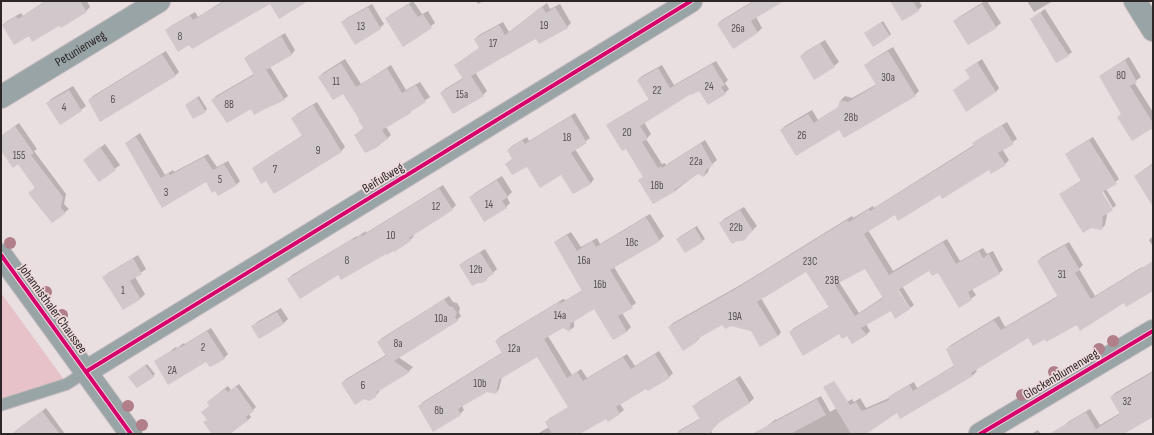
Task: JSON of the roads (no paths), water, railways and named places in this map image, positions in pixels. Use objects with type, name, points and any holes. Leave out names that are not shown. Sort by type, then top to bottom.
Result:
[{"type":"street","name":"Petunienweg","points":[[1,97],[159,1]]},
{"type":"street","name":"Beifußweg","points":[[87,371],[691,1]]},
{"type":"street","points":[[1135,1],[1153,30]]},
{"type":"street","name":"Johannisthaler Chaussee","points":[[1,255],[87,371],[131,434]]},
{"type":"street","name":"Glockenblumenweg","points":[[980,434],[1153,331]]},
{"type":"lane","points":[[1,405],[67,384],[87,371]]}]
